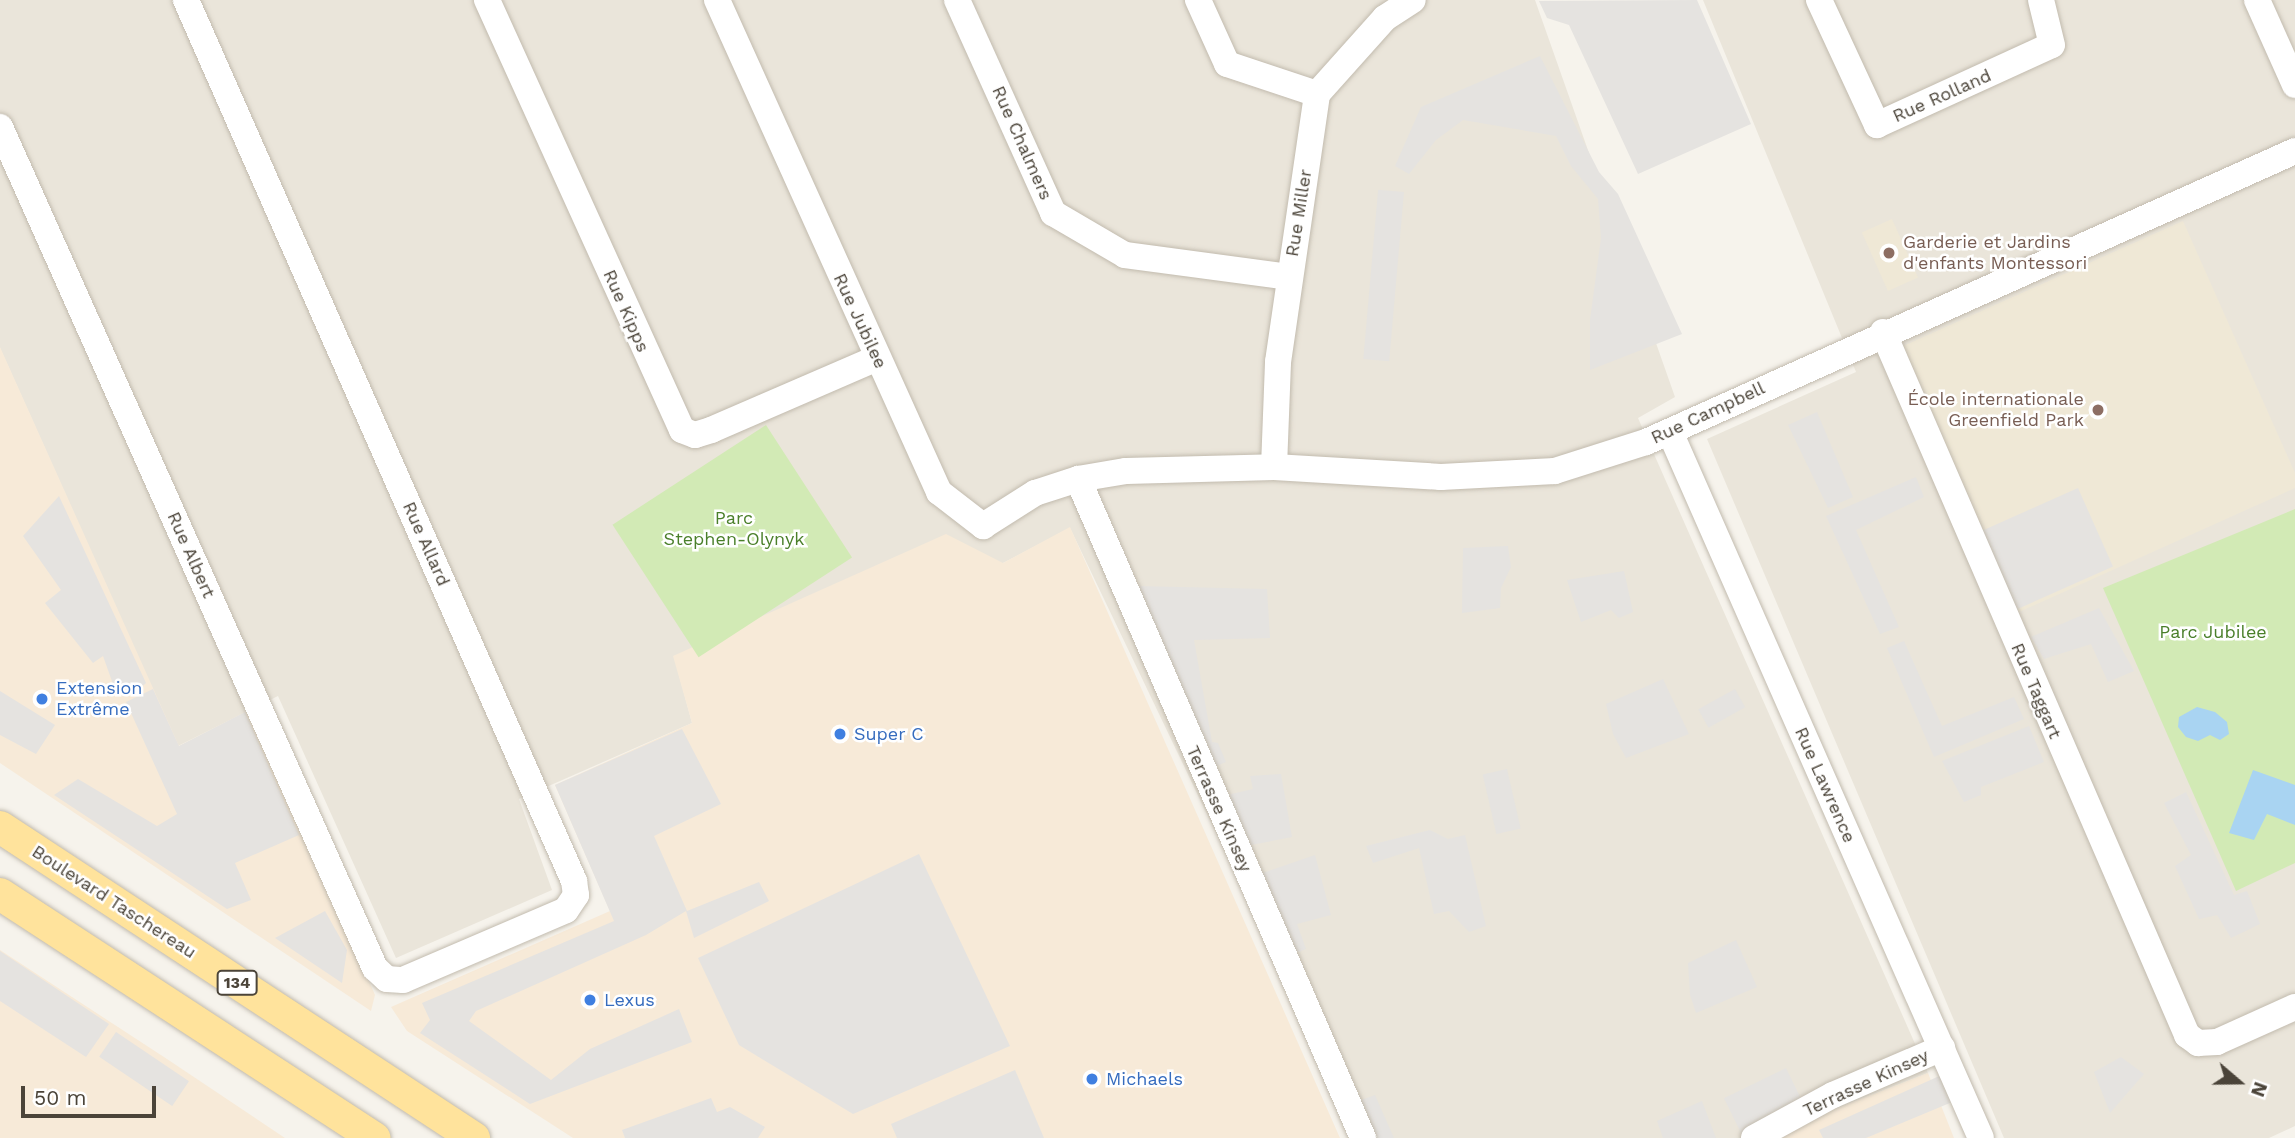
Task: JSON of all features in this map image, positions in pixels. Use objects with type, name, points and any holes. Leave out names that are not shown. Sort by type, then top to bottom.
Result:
[{"type":"main road","name":"Boulevard Taschereau","points":[[0,827],[474,1138]]},
{"type":"main road","points":[[0,894],[374,1138]]},
{"type":"street","name":"Rue Allard","points":[[186,0],[576,886],[575,899],[562,912],[403,980],[387,979]]},
{"type":"street","name":"Rue Kipps","points":[[487,0],[682,430],[695,435],[711,430],[875,359]]},
{"type":"street","name":"Rue Jubilee","points":[[717,0],[875,359],[939,492],[983,527],[1035,493],[1078,479]]},
{"type":"street","name":"Rue Chalmers","points":[[957,0],[1054,213],[1125,255],[1289,277]]},
{"type":"street","points":[[1198,0],[1227,64],[1317,94],[1385,18],[1413,0]]},
{"type":"street","name":"Rue Rolland","points":[[1819,0],[1877,125],[2052,45],[2041,0]]},
{"type":"street","points":[[2257,0],[2295,85]]},
{"type":"street","name":"Rue Miller","points":[[1274,467],[1278,362],[1317,94]]},
{"type":"street","name":"Rue Albert","points":[[0,127],[375,968],[387,979]]},
{"type":"street","name":"Rue Campbell","points":[[1078,479],[1126,471],[1274,467],[1441,477],[1555,471],[1670,432],[1883,332],[2295,151]]},
{"type":"street","name":"Rue Taggart","points":[[1883,332],[2129,909],[2187,1035],[2198,1043],[2217,1042],[2295,1007]]},
{"type":"street","name":"Rue Lawrence","points":[[1670,432],[1981,1138]]},
{"type":"street","name":"Terrasse Kinsey","points":[[1078,479],[1363,1138]]},
{"type":"street","name":"Terrasse Kinsey","points":[[1754,1138],[1833,1095],[1942,1048]]},
{"type":"shaded area","points":[[0,0],[1535,0],[1675,397],[1638,418],[1928,1073],[1760,1138],[1362,1138],[1070,528],[1003,563],[674,656],[692,723],[519,799],[552,890],[396,958],[278,696],[178,746],[0,348]]},
{"type":"shaded area","points":[[1697,0],[1751,124],[1638,174],[1569,25],[1547,18],[1539,1]]},
{"type":"shaded area","points":[[1703,0],[2295,0],[2295,1126],[2269,1138],[2004,1138],[1707,439],[1856,372]]},
{"type":"shaded area","points":[[1540,56],[1599,172],[1618,194],[1682,334],[1590,370],[1590,320],[1601,238],[1598,199],[1571,166],[1556,136],[1463,120],[1436,140],[1409,174],[1395,166],[1421,107]]},
{"type":"shaded area","points":[[1378,190],[1404,192],[1389,361],[1363,359]]},
{"type":"shaded area","name":"Garderie et Jardins d'enfants Montessori","points":[[1892,219],[1918,277],[1888,291],[1862,232]]},
{"type":"shaded area","name":"École internationale Greenfield Park","points":[[2183,221],[2295,473],[2295,488],[2019,612],[1901,347]]},
{"type":"shaded area","points":[[0,347],[179,746],[249,710],[375,995],[371,1011],[0,763]]},
{"type":"shaded area","points":[[1817,412],[1853,497],[1828,508],[1788,425]]},
{"type":"shaded area","points":[[1916,477],[1924,497],[1856,530],[1899,627],[1880,634],[1826,516]]},
{"type":"shaded area","points":[[2078,488],[2113,567],[2017,609],[1982,531]]},
{"type":"shaded area","points":[[59,496],[146,683],[135,693],[113,684],[103,656],[93,663],[45,603],[61,590],[23,536]]},
{"type":"shaded area","points":[[1070,527],[1340,1138],[573,1138],[407,1031],[391,1007],[610,911],[555,785],[692,723],[673,656],[946,534],[1003,563]]},
{"type":"shaded area","points":[[1508,546],[1511,567],[1501,588],[1500,608],[1462,613],[1463,548]]},
{"type":"shaded area","points":[[1624,571],[1633,612],[1619,618],[1611,610],[1581,622],[1567,580]]},
{"type":"shaded area","points":[[1136,586],[1267,589],[1270,638],[1194,640],[1212,742],[1218,743],[1226,762],[1207,770]]},
{"type":"shaded area","points":[[2099,608],[2134,671],[2108,682],[2091,644],[2044,659],[2031,637]]},
{"type":"shaded area","points":[[1904,641],[1942,726],[2014,697],[2024,719],[1934,757],[1887,648]]},
{"type":"shaded area","points":[[1663,679],[1689,734],[1626,758],[1613,734],[1606,704]]},
{"type":"shaded area","points":[[153,689],[179,746],[245,712],[299,835],[235,863],[251,900],[227,909],[54,795],[78,779],[157,826],[177,814],[126,702]]},
{"type":"shaded area","points":[[1735,689],[1745,707],[1708,728],[1698,709]]},
{"type":"shaded area","points":[[0,691],[55,725],[36,754],[0,735]]},
{"type":"shaded area","points":[[2029,726],[2044,762],[1981,787],[1981,795],[1964,802],[1942,761]]},
{"type":"shaded area","points":[[682,729],[721,804],[654,836],[687,911],[759,882],[769,901],[694,938],[686,911],[646,935],[476,1011],[469,1021],[551,1080],[590,1049],[679,1009],[692,1042],[530,1104],[420,1033],[430,1020],[422,1003],[614,921],[555,785]]},
{"type":"shaded area","points":[[1507,769],[1521,828],[1496,834],[1483,775]]},
{"type":"shaded area","points":[[1281,774],[1292,837],[1246,846],[1227,795],[1253,789],[1250,776]]},
{"type":"shaded area","points":[[2186,792],[2234,895],[2247,891],[2260,924],[2231,938],[2217,915],[2199,919],[2175,866],[2191,855],[2164,803]]},
{"type":"shaded area","points":[[1430,830],[1448,839],[1465,835],[1486,926],[1469,932],[1449,911],[1434,914],[1419,848],[1373,863],[1366,846]]},
{"type":"shaded area","points":[[919,854],[1010,1046],[853,1114],[739,1045],[698,958]]},
{"type":"shaded area","points":[[1315,855],[1331,915],[1297,924],[1306,949],[1291,955],[1254,876]]},
{"type":"shaded area","points":[[325,911],[347,950],[342,983],[275,938]]},
{"type":"shaded area","points":[[1736,940],[1757,987],[1696,1013],[1690,995],[1688,963]]},
{"type":"shaded area","points":[[0,950],[167,1059],[285,1138],[0,1138]]},
{"type":"shaded area","points":[[0,951],[109,1024],[86,1057],[0,1001]]},
{"type":"shaded area","points":[[116,1032],[189,1081],[172,1106],[99,1057]]},
{"type":"shaded area","points":[[2121,1057],[2144,1074],[2110,1113],[2094,1072]]},
{"type":"shaded area","points":[[1786,1068],[1807,1112],[1754,1138],[1743,1138],[1724,1098]]},
{"type":"shaded area","points":[[1015,1070],[1044,1138],[897,1138],[891,1124]]},
{"type":"shaded area","points":[[1928,1073],[1954,1138],[1760,1138]]},
{"type":"shaded area","points":[[1946,1073],[1957,1100],[1866,1138],[1823,1138],[1819,1130]]},
{"type":"shaded area","points":[[1375,1095],[1394,1138],[1374,1138],[1356,1102]]},
{"type":"shaded area","points":[[711,1098],[717,1112],[730,1107],[765,1127],[758,1138],[625,1138],[622,1130]]},
{"type":"shaded area","points":[[1702,1101],[1716,1138],[1663,1138],[1657,1121]]},
{"type":"green space","name":"Parc Stephen-Olynyk","points":[[766,425],[852,558],[699,657],[613,525]]},
{"type":"green space","name":"Parc Jubilee","points":[[2295,509],[2295,863],[2236,891],[2103,588]]},
{"type":"water","points":[[2197,707],[2215,712],[2227,722],[2229,734],[2220,740],[2210,735],[2198,741],[2186,737],[2178,727],[2179,717]]},
{"type":"water","points":[[2253,770],[2295,785],[2295,825],[2267,814],[2254,840],[2229,833]]},
{"type":"place","name":"Garderie et Jardins d'enfants Montessori","points":[[1889,253]]},
{"type":"place","name":"École internationale Greenfield Park","points":[[2098,410]]},
{"type":"place","name":"Extension Extrême","points":[[42,699]]},
{"type":"place","name":"Super C","points":[[840,734]]},
{"type":"place","name":"Lexus","points":[[590,1000]]},
{"type":"place","name":"Michaels","points":[[1092,1079]]}]
